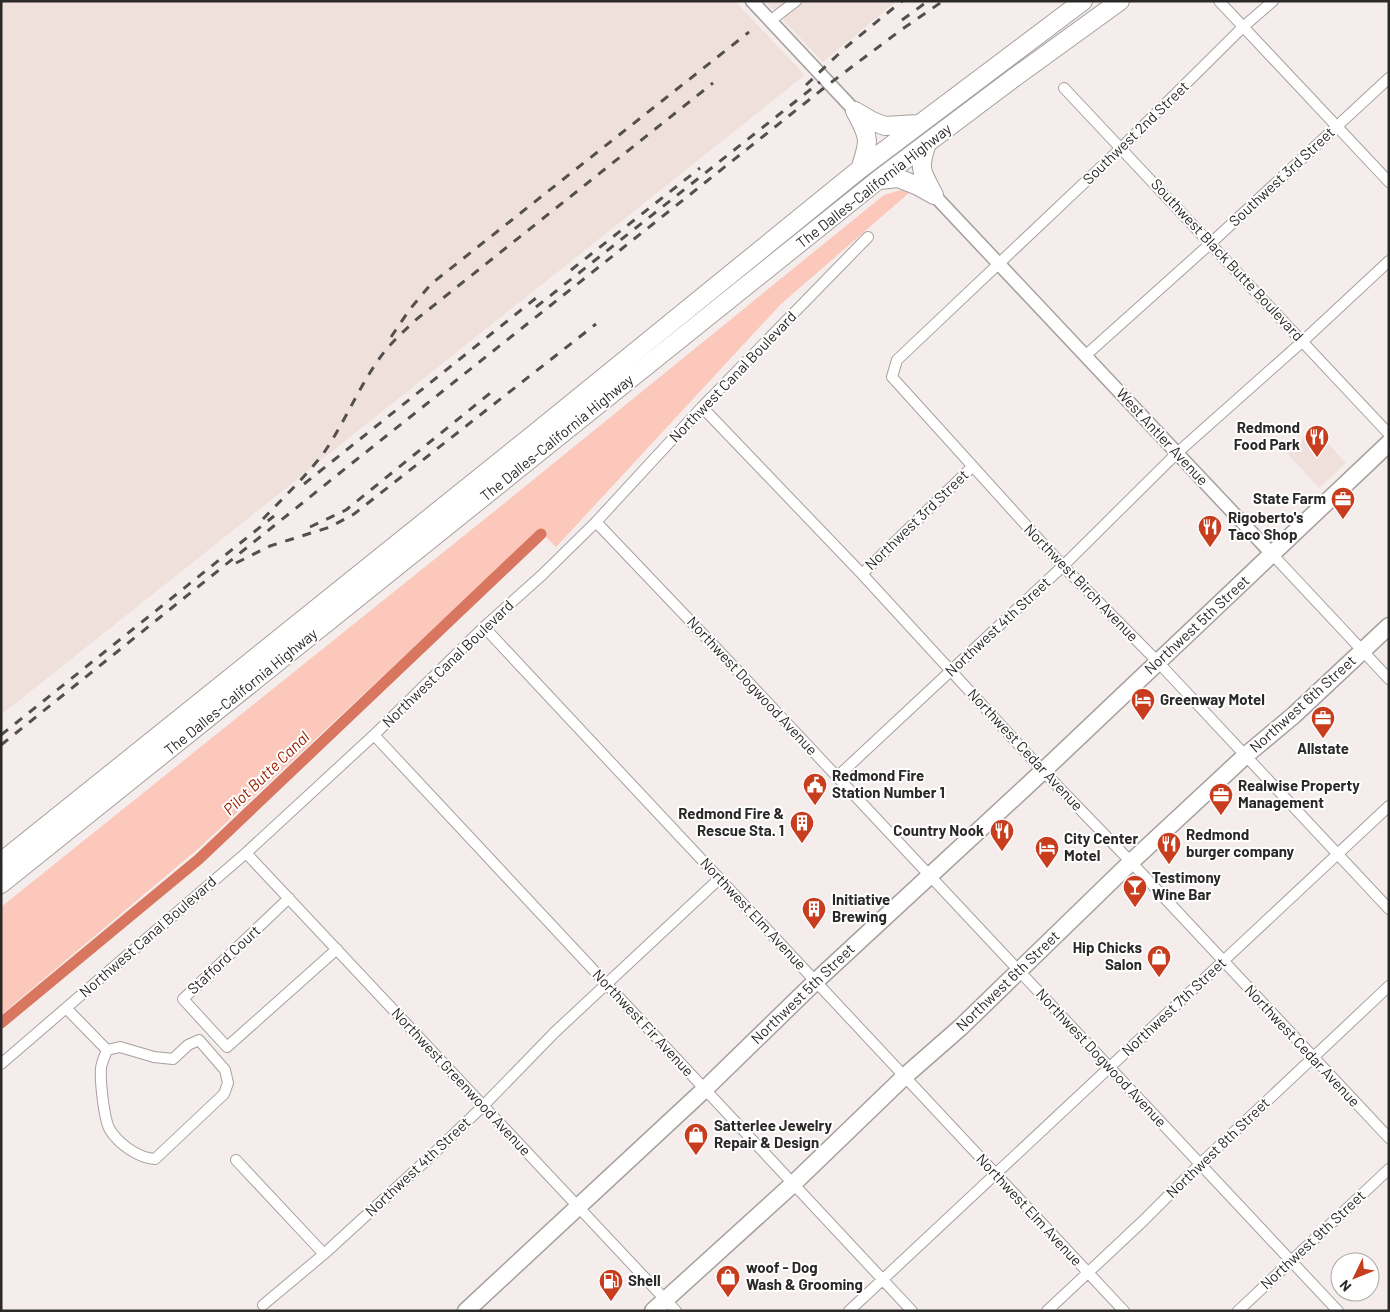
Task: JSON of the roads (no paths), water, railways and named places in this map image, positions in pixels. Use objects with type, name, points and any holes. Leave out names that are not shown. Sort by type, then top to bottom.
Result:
[{"type":"highway","name":"The Dalles-California Highway","points":[[1,862],[527,440],[860,169],[1083,1]]},
{"type":"highway","name":"The Dalles-California Highway","points":[[1,884],[878,180],[1120,1]]},
{"type":"highway","points":[[855,111],[872,122],[885,126],[918,124]]},
{"type":"highway","points":[[855,111],[864,126],[868,139],[860,169]]},
{"type":"highway","points":[[927,144],[921,163],[922,171],[934,195]]},
{"type":"highway","points":[[878,180],[898,178],[934,195]]},
{"type":"main road","name":"Northwest 5th Street","points":[[466,1311],[1389,443]]},
{"type":"main road","name":"Northwest 6th Street","points":[[665,1307],[904,1076],[961,1027],[1131,862],[1245,756],[1294,715],[1389,626]]},
{"type":"street","points":[[752,1],[855,111]]},
{"type":"street","points":[[770,21],[796,1]]},
{"type":"street","points":[[1219,1],[1389,182]]},
{"type":"street","name":"Southwest 2nd Street","points":[[897,360],[1121,148],[1243,27],[1273,1]]},
{"type":"street","name":"Southwest 3rd Street","points":[[1086,355],[1211,243],[1389,78]]},
{"type":"street","name":"Southwest Black Butte Boulevard","points":[[1064,88],[1389,434]]},
{"type":"street","name":"West Antler Avenue","points":[[934,195],[1389,679]]},
{"type":"street","name":"Northwest Canal Boulevard","points":[[1,1064],[246,853],[374,735],[484,627],[542,575],[596,522],[702,407],[868,238]]},
{"type":"street","name":"Northwest 4th Street","points":[[837,776],[1063,566],[1177,453],[1303,341],[1389,261]]},
{"type":"street","name":"Northwest Birch Avenue","points":[[897,360],[892,377],[972,467],[1063,566],[1157,661],[1389,910]]},
{"type":"street","name":"Northwest Cedar Avenue","points":[[702,407],[862,574],[1043,770],[1389,1138]]},
{"type":"street","name":"Northwest 3rd Street","points":[[862,574],[972,467]]},
{"type":"street","name":"Northwest Dogwood Avenue","points":[[596,522],[837,776],[1338,1311]]},
{"type":"street","name":"Northwest Elm Avenue","points":[[484,627],[1124,1311]]},
{"type":"street","name":"Northwest Fir Avenue","points":[[374,735],[912,1311]]},
{"type":"street","name":"Northwest 7th Street","points":[[849,1311],[1222,960],[1389,806]]},
{"type":"street","name":"Northwest Greenwood Avenue","points":[[246,853],[578,1207],[665,1307]]},
{"type":"street","name":"Northwest 4th Street","points":[[263,1304],[324,1254],[431,1156],[555,1032],[719,879]]},
{"type":"street","name":"Stafford Court","points":[[289,898],[183,999],[227,1047],[336,949]]},
{"type":"street","name":"Northwest 8th Street","points":[[1047,1311],[1389,986]]},
{"type":"street","points":[[66,1008],[107,1050]]},
{"type":"street","points":[[199,1040],[225,1070],[228,1083],[224,1094],[155,1159],[146,1158],[129,1150],[110,1130],[105,1112],[101,1067],[107,1050],[120,1047],[154,1057],[173,1059],[188,1045],[199,1040]]},
{"type":"street","points":[[236,1160],[324,1254]]},
{"type":"street","name":"Northwest 9th Street","points":[[1238,1311],[1389,1169]]},
{"type":"waterway","name":"Pilot Butte Canal","points":[[1,1023],[199,859],[541,534]]},
{"type":"railway","points":[[806,85],[846,47],[902,1]]},
{"type":"railway","points":[[902,20],[928,1]]},
{"type":"railway","points":[[1,745],[829,84],[943,1]]},
{"type":"railway","points":[[391,337],[410,309],[431,284],[749,32]]},
{"type":"railway","points":[[536,307],[820,82]]},
{"type":"railway","points":[[263,519],[323,454],[376,363],[401,334],[418,318],[713,83]]},
{"type":"railway","points":[[571,270],[700,168]]},
{"type":"railway","points":[[304,484],[541,294]]},
{"type":"railway","points":[[236,563],[270,546],[330,527],[354,514],[596,324]]},
{"type":"railway","points":[[310,527],[346,510],[494,390]]},
{"type":"railway","points":[[1,735],[274,516]]},
{"type":"place","name":"Redmond Food Park","points":[[1317,458]]},
{"type":"place","name":"State Farm","points":[[1343,520]]},
{"type":"place","name":"Rigoberto's Taco Shop","points":[[1210,548]]},
{"type":"place","name":"Greenway Motel","points":[[1143,721]]},
{"type":"place","name":"Allstate","points":[[1323,739]]},
{"type":"place","name":"Redmond Fire Station Number 1","points":[[815,806]]},
{"type":"place","name":"Realwise Property Management","points":[[1221,816]]},
{"type":"place","name":"Redmond Fire & Rescue Sta. 1","points":[[802,844]]},
{"type":"place","name":"Country Nook","points":[[1002,852]]},
{"type":"place","name":"Redmond burger company","points":[[1169,865]]},
{"type":"place","name":"City Center Motel","points":[[1047,869]]},
{"type":"place","name":"Testimony Wine Bar","points":[[1135,908]]},
{"type":"place","name":"Initiative Brewing","points":[[814,930]]},
{"type":"place","name":"Hip Chicks Salon","points":[[1159,978]]},
{"type":"place","name":"Satterlee Jewelry Repair & Design","points":[[696,1156]]},
{"type":"place","name":"woof - Dog Wash & Grooming","points":[[728,1298]]},
{"type":"place","name":"Shell","points":[[611,1302]]}]
